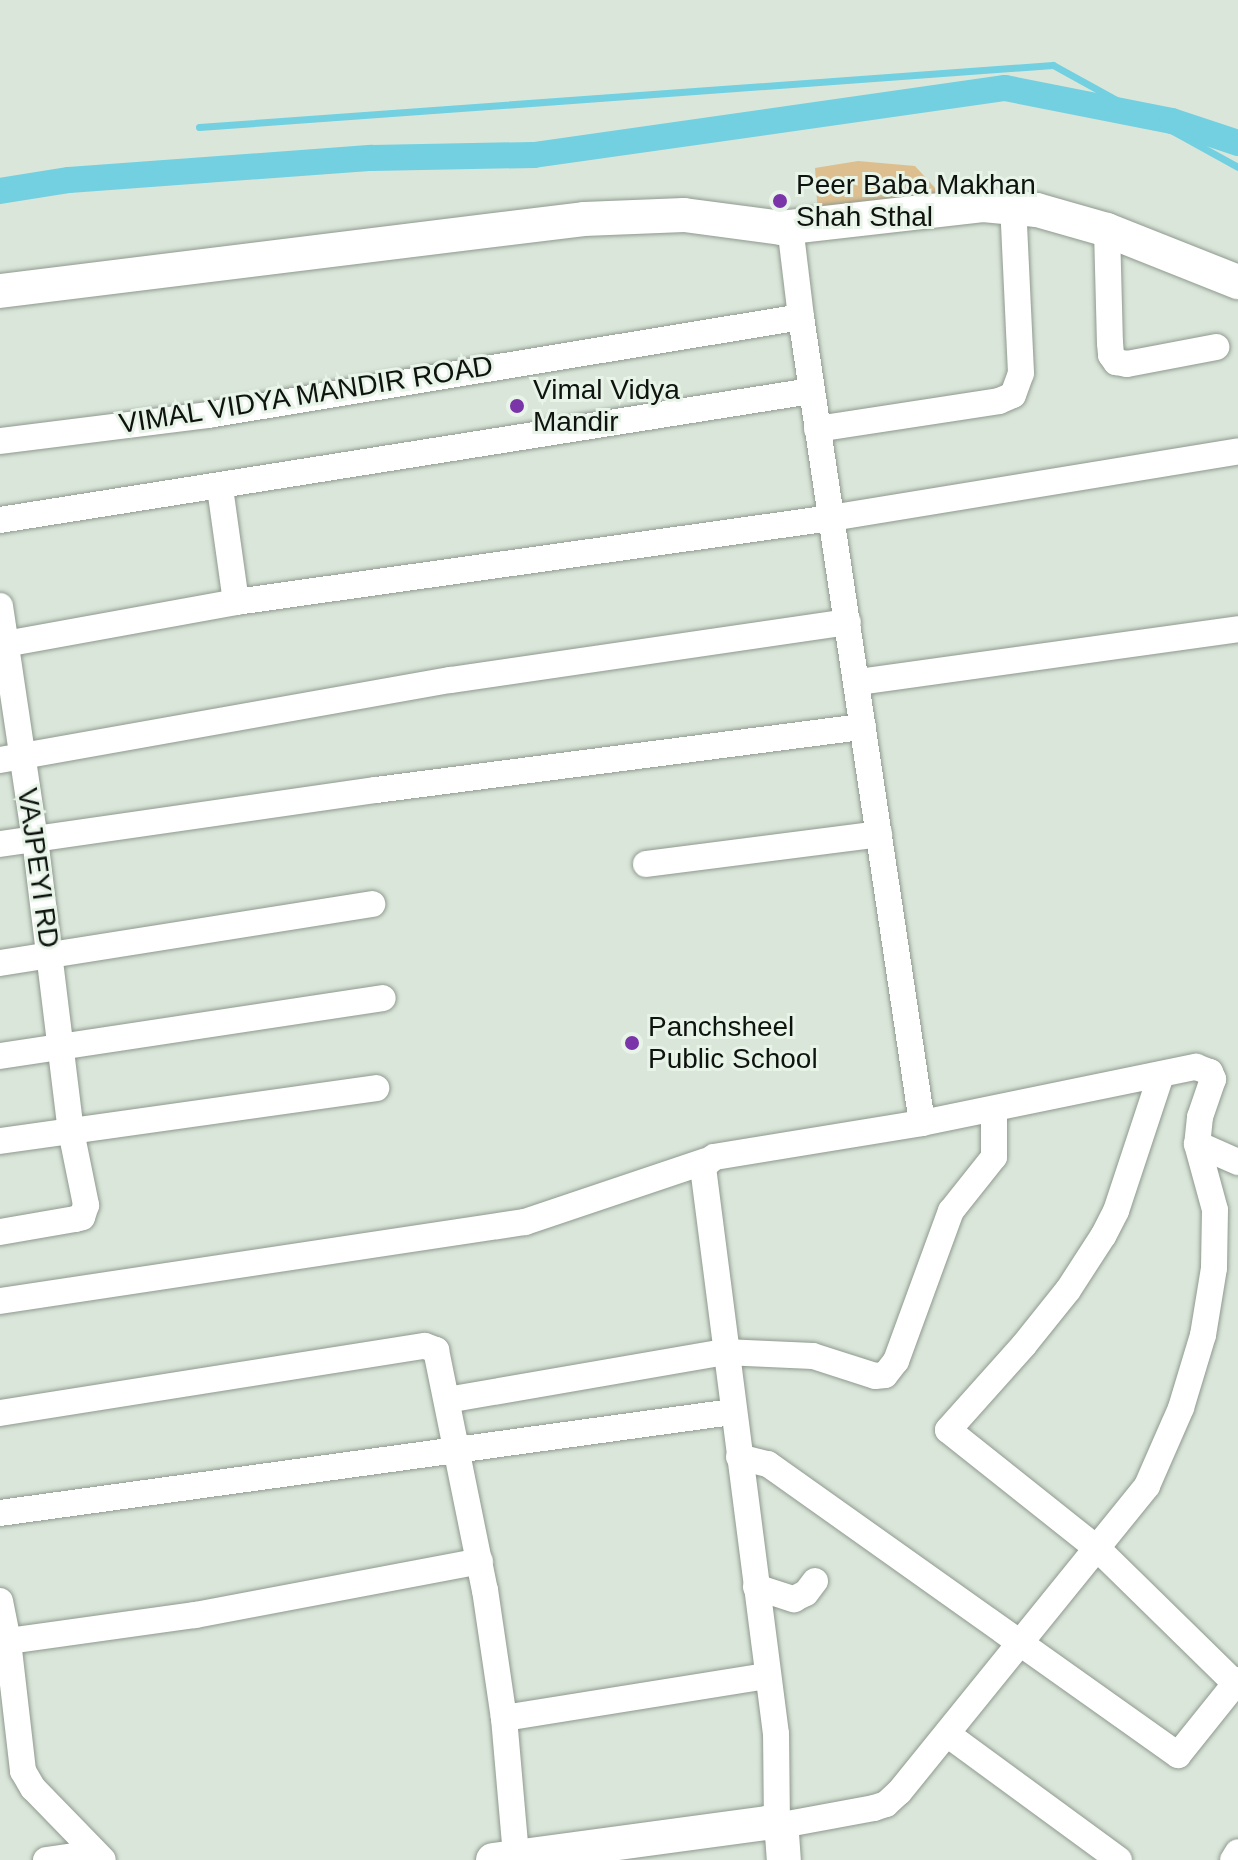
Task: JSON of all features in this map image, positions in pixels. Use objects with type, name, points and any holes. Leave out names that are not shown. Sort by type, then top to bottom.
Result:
[{"type":"street","points":[[0,291],[584,219],[684,215],[764,227],[971,206],[1013,206],[1107,230],[1238,282]]},
{"type":"street","points":[[817,429],[999,401],[1013,395],[1021,373],[1013,206]]},
{"type":"street","points":[[790,226],[811,391],[858,682],[922,1123]]},
{"type":"street","points":[[1107,230],[1110,343],[1116,362],[1127,364],[1216,347]]},
{"type":"street","name":"VIMAL VIDYA MANDIR ROAD","points":[[0,441],[208,415],[508,362],[801,317]]},
{"type":"street","points":[[0,520],[220,488],[811,391]]},
{"type":"street","points":[[3,644],[236,602],[831,518],[1238,451]]},
{"type":"street","points":[[220,488],[236,602]]},
{"type":"street","name":"VAJPEYI RD","points":[[0,606],[11,758],[35,839],[71,1131],[86,1205],[82,1217],[0,1232]]},
{"type":"street","points":[[11,758],[451,680],[848,622]]},
{"type":"street","points":[[858,682],[1238,629]]},
{"type":"street","points":[[0,844],[863,727]]},
{"type":"street","points":[[646,864],[879,834]]},
{"type":"street","points":[[0,963],[372,904]]},
{"type":"street","points":[[0,1056],[383,998]]},
{"type":"street","points":[[0,1301],[525,1222],[714,1157],[922,1123],[1196,1067],[1210,1072],[1213,1079],[1200,1117],[1197,1144],[1211,1191],[1216,1225],[1214,1268],[1203,1335],[1167,1446],[1133,1508],[886,1804],[777,1826],[757,1824],[505,1858],[504,1718],[480,1561],[440,1357],[436,1350],[425,1346],[0,1413]]},
{"type":"street","points":[[739,1457],[768,1464],[1178,1755],[1237,1683],[1099,1550],[948,1430],[1068,1290],[1103,1236],[1116,1211],[1161,1075]]},
{"type":"street","points":[[0,1141],[376,1088]]},
{"type":"street","points":[[447,1400],[724,1352],[813,1356],[875,1376],[885,1375],[892,1369],[951,1211],[994,1157],[994,1109]]},
{"type":"street","points":[[1197,1144],[1238,1162]]},
{"type":"street","points":[[706,1161],[702,1177],[776,1734],[777,1826],[782,1834],[784,1860]]},
{"type":"street","points":[[0,1513],[732,1412]]},
{"type":"street","points":[[8,1641],[195,1615],[480,1561]]},
{"type":"street","points":[[756,1587],[794,1599],[806,1593],[815,1581]]},
{"type":"street","points":[[0,1601],[8,1641],[11,1773],[33,1788],[99,1856]]},
{"type":"street","points":[[504,1718],[767,1676]]},
{"type":"street","points":[[947,1734],[1119,1860]]},
{"type":"street","points":[[1233,1860],[1238,1852]]},
{"type":"street","points":[[46,1860],[99,1856]]},
{"type":"shaded area","points":[[858,161],[915,166],[948,202],[818,217],[815,168]]},
{"type":"waterway","points":[[199,127],[1053,65],[1238,167]]},
{"type":"waterway","points":[[0,191],[69,180],[372,158],[534,155],[1005,88],[1172,121],[1238,143]]},
{"type":"place","name":"Peer Baba Makhan Shah Sthal","points":[[780,201]]},
{"type":"place","name":"Vimal Vidya Mandir","points":[[517,406]]},
{"type":"place","name":"Panchsheel Public School","points":[[632,1043]]}]
